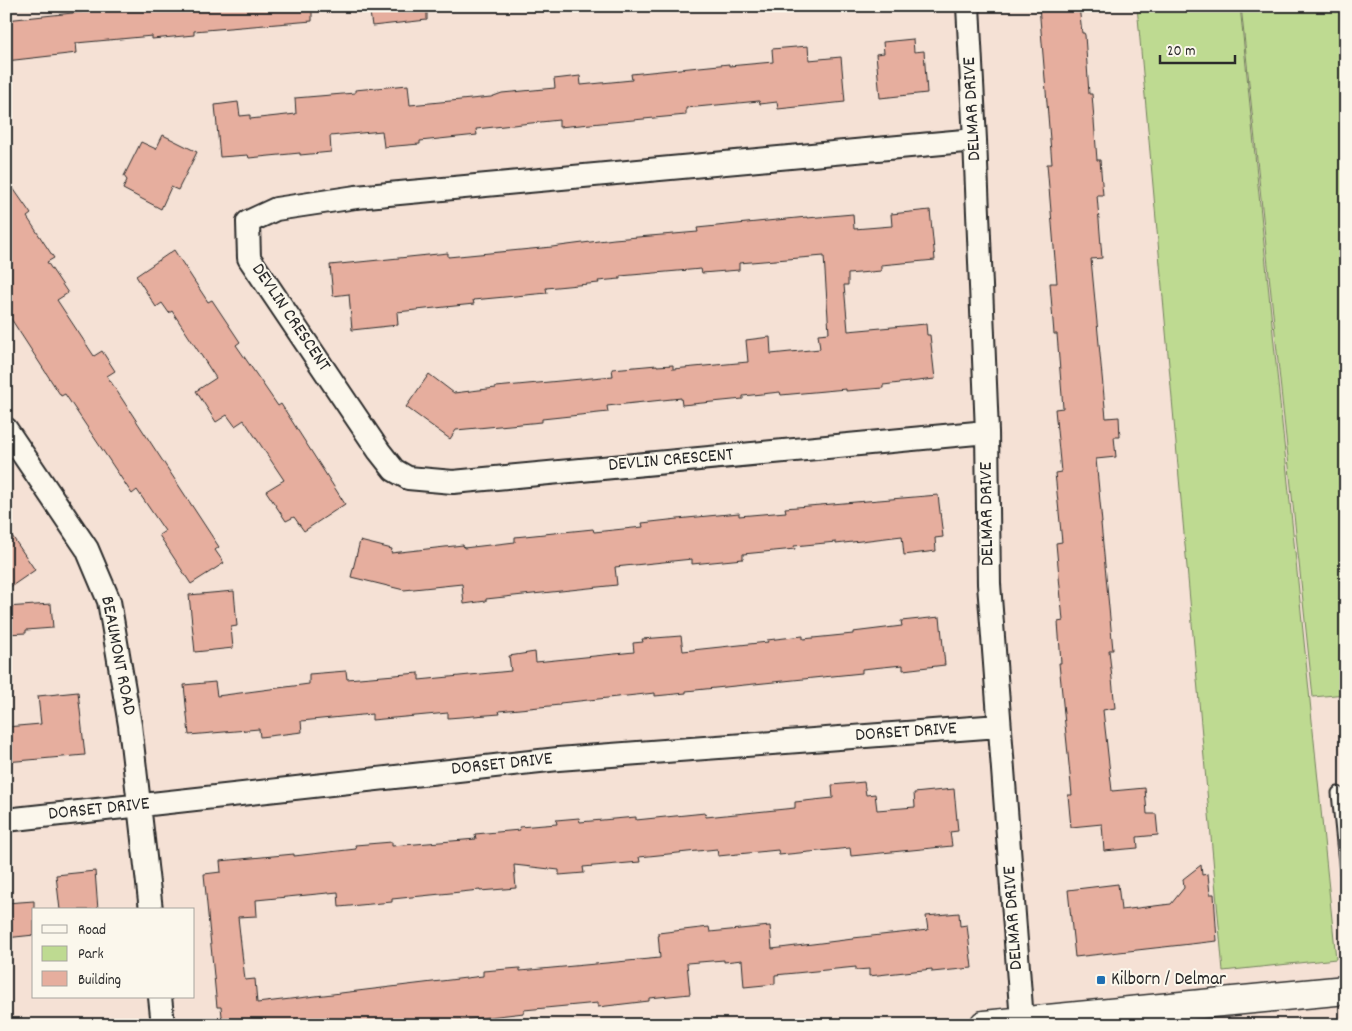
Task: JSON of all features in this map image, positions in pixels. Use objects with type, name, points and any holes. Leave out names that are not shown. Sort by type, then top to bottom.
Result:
[{"type":"street","name":"DELMAR DRIVE","points":[[968,6],[987,432],[989,584],[1022,1021]]},
{"type":"street","name":"DEVLIN CRESCENT","points":[[975,140],[356,197],[276,209],[248,222],[249,258],[379,451],[394,470],[408,478],[453,482],[987,432]]},
{"type":"street","name":"BEAUMONT ROAD","points":[[6,429],[87,549],[109,601],[130,725],[151,908]]},
{"type":"street","name":"DORSET DRIVE","points":[[6,820],[558,759],[999,726]]},
{"type":"street","points":[[984,1025],[1346,990]]},
{"type":"street","points":[[160,998],[163,1025]]},
{"type":"lane","points":[[1338,792],[1346,873]]},
{"type":"green space","points":[[1137,6],[1240,6],[1336,959],[1223,971]]},
{"type":"green space","points":[[1241,6],[1346,6],[1346,694],[1313,697]]},
{"type":"building","points":[[82,6],[312,6],[312,21],[194,31],[194,35],[152,39],[152,36],[76,43],[77,53],[6,61],[6,20],[82,12]]},
{"type":"building","points":[[369,6],[427,6],[427,20],[372,26]]},
{"type":"building","points":[[1039,6],[1079,6],[1082,33],[1085,35],[1089,94],[1092,94],[1097,160],[1100,160],[1103,195],[1097,195],[1102,258],[1091,259],[1106,418],[1119,417],[1120,437],[1114,437],[1116,457],[1096,459],[1113,650],[1109,650],[1115,708],[1103,710],[1112,791],[1145,788],[1147,814],[1156,814],[1158,835],[1137,837],[1138,848],[1104,851],[1102,824],[1071,827],[1068,795],[1072,795],[1059,663],[1061,663],[1058,622],[1063,621],[1056,543],[1062,542],[1055,473],[1061,472],[1055,409],[1063,408],[1057,334],[1054,334],[1050,283],[1057,283],[1047,164],[1052,164]]},
{"type":"building","points":[[913,39],[914,52],[924,51],[927,93],[880,98],[876,54],[884,53],[883,42]]},
{"type":"building","points":[[808,46],[809,60],[841,57],[845,102],[778,109],[777,102],[760,104],[759,101],[686,108],[686,115],[559,127],[559,120],[476,129],[477,135],[420,141],[420,144],[384,147],[382,131],[330,136],[331,152],[249,158],[248,155],[220,157],[215,105],[238,102],[240,116],[250,115],[250,119],[296,114],[295,98],[355,93],[355,90],[408,85],[410,105],[491,97],[502,93],[555,88],[554,79],[580,76],[581,85],[632,80],[631,74],[729,64],[729,66],[773,62],[772,49]]},
{"type":"building","points":[[163,135],[197,152],[178,190],[171,187],[161,209],[123,189],[127,180],[124,176],[141,142],[156,149]]},
{"type":"building","points":[[6,178],[31,214],[27,217],[54,258],[47,262],[68,293],[57,300],[94,356],[102,351],[115,371],[107,376],[219,547],[215,550],[224,563],[191,584],[159,535],[165,531],[137,490],[132,494],[65,394],[61,396],[6,311]]},
{"type":"building","points":[[930,210],[935,260],[881,265],[881,271],[848,274],[848,285],[844,285],[848,331],[926,324],[927,335],[930,335],[935,379],[883,385],[883,388],[846,391],[846,389],[781,395],[780,392],[743,396],[743,399],[682,405],[681,398],[607,406],[608,412],[542,419],[542,422],[456,430],[450,439],[406,407],[429,374],[454,393],[496,387],[613,376],[612,369],[673,365],[673,369],[748,362],[746,340],[770,337],[771,354],[820,349],[818,334],[829,333],[824,256],[739,263],[739,270],[702,273],[701,269],[620,276],[620,279],[598,281],[599,283],[546,288],[547,293],[473,300],[474,304],[397,312],[398,325],[352,330],[349,294],[333,296],[330,265],[448,253],[448,257],[552,247],[614,239],[698,232],[697,228],[807,217],[853,214],[854,229],[892,226],[891,214]]},
{"type":"building","points":[[174,250],[208,302],[212,300],[240,342],[236,345],[278,406],[281,404],[345,504],[304,531],[294,517],[286,521],[266,491],[284,480],[244,420],[235,426],[227,415],[216,422],[196,391],[216,378],[172,311],[169,313],[162,303],[156,307],[136,276]]},
{"type":"building","points":[[938,495],[943,537],[935,538],[936,551],[904,555],[902,536],[836,544],[836,542],[794,546],[795,549],[743,554],[743,559],[692,564],[692,559],[615,567],[617,585],[486,599],[486,601],[464,604],[462,584],[404,590],[351,577],[360,541],[392,549],[391,553],[463,545],[464,548],[515,542],[515,537],[593,529],[594,532],[643,527],[642,523],[687,518],[739,513],[739,516],[786,512],[785,508]]},
{"type":"building","points":[[6,527],[35,570],[6,590]]},
{"type":"building","points":[[234,591],[237,626],[231,627],[233,648],[195,652],[189,595]]},
{"type":"building","points":[[51,604],[53,628],[26,630],[26,633],[6,634],[6,607]]},
{"type":"building","points":[[940,617],[945,665],[903,670],[903,665],[862,669],[862,673],[686,691],[686,693],[655,696],[655,693],[560,703],[560,705],[499,711],[500,714],[448,718],[448,713],[372,720],[372,714],[301,721],[302,732],[260,737],[259,729],[189,735],[184,685],[215,682],[217,696],[309,684],[309,674],[346,671],[347,679],[419,673],[419,680],[511,671],[509,656],[535,652],[536,662],[634,652],[633,643],[643,642],[642,639],[681,636],[683,651],[768,642],[767,640],[803,636],[803,639],[853,634],[853,632],[902,626],[901,621]]},
{"type":"building","points":[[78,692],[85,755],[6,762],[6,727],[41,724],[38,696]]},
{"type":"building","points":[[864,782],[866,795],[875,794],[877,810],[915,807],[914,793],[954,789],[958,831],[950,832],[952,846],[851,856],[850,848],[779,855],[778,850],[718,856],[717,849],[639,857],[640,862],[583,867],[584,873],[559,875],[559,870],[514,865],[516,888],[392,899],[392,902],[339,907],[338,892],[256,900],[257,916],[238,917],[245,980],[255,979],[257,1003],[483,976],[483,971],[520,968],[520,971],[660,958],[658,933],[709,927],[710,932],[770,926],[772,949],[928,930],[926,916],[959,913],[960,926],[967,925],[972,968],[932,972],[932,969],[869,976],[869,969],[856,970],[856,967],[775,975],[775,984],[744,987],[742,960],[724,962],[724,960],[687,963],[690,994],[649,998],[649,1001],[598,1007],[598,1003],[524,1010],[524,1013],[420,1025],[223,1025],[221,1007],[217,1007],[204,874],[221,872],[220,861],[294,854],[294,856],[356,849],[355,845],[392,842],[392,846],[476,839],[475,834],[520,830],[519,827],[557,824],[556,820],[579,818],[580,822],[636,817],[636,820],[705,813],[706,817],[795,808],[795,802],[833,798],[832,785]]},
{"type":"building","points":[[1201,865],[1202,875],[1208,874],[1210,894],[1214,894],[1217,941],[1075,957],[1068,890],[1118,884],[1121,910],[1171,904],[1184,888],[1183,879]]},
{"type":"building","points":[[95,871],[98,908],[60,908],[56,875]]},
{"type":"building","points":[[34,901],[34,908],[32,908],[32,935],[6,938],[6,903]]},
{"type":"place","name":"Kilborn / Delmar","points":[[1101,980]]}]
